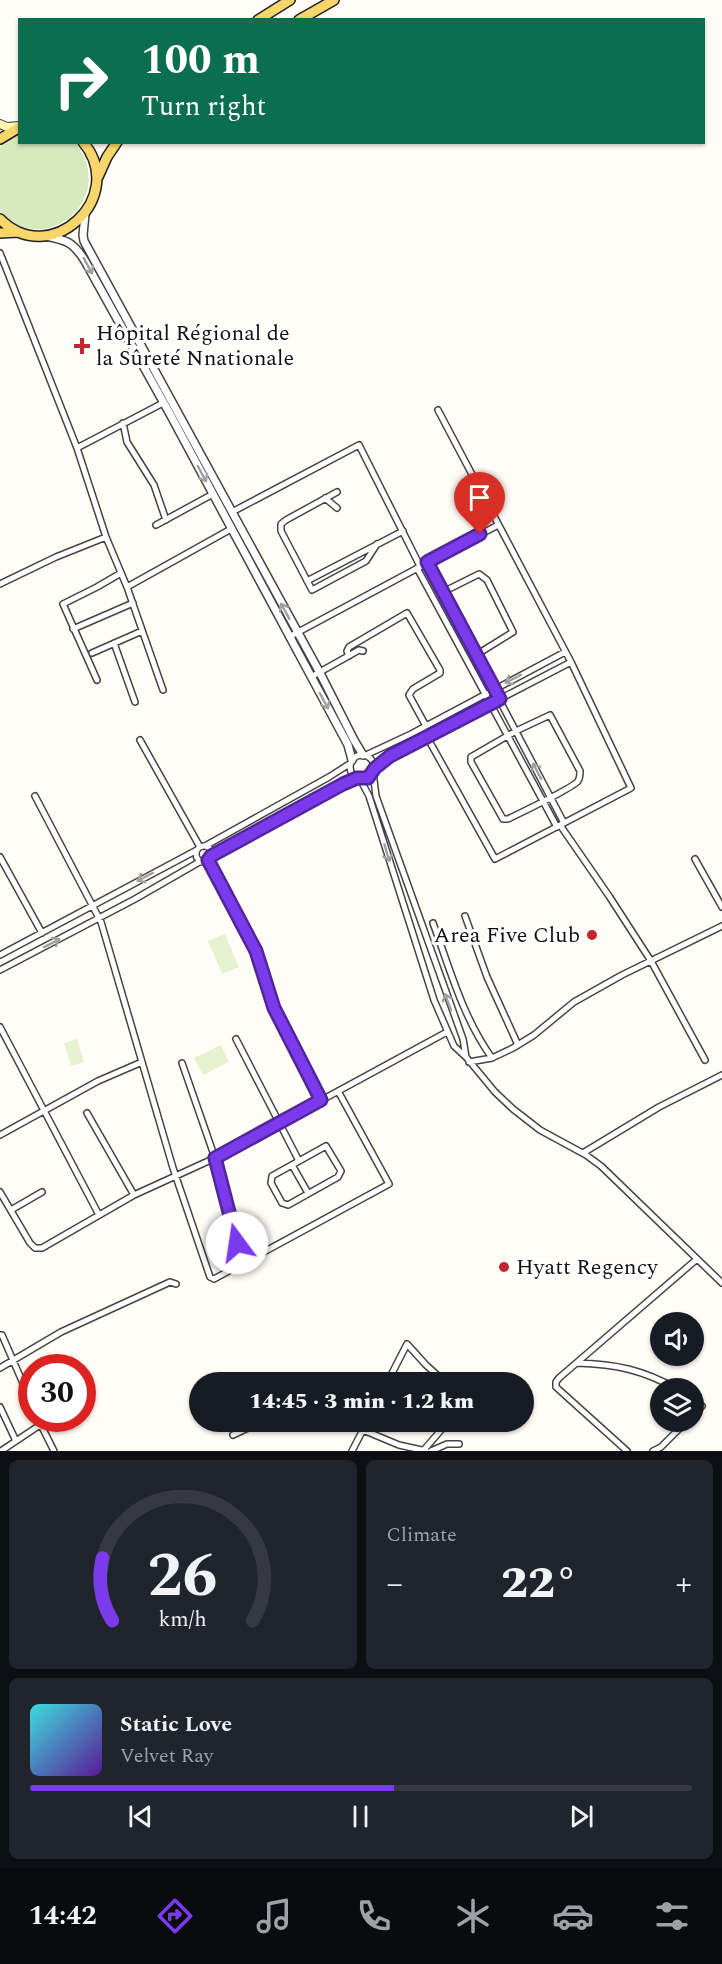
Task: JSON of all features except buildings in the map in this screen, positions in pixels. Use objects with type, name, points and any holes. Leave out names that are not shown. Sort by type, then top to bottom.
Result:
[{"type":"main road","points":[[261,18],[290,0]]},
{"type":"main road","points":[[302,18],[334,0]]},
{"type":"main road","points":[[0,124],[7,127],[18,127]]},
{"type":"main road","points":[[0,139],[18,128]]},
{"type":"main road","points":[[0,233],[18,232],[43,236],[59,233],[73,225],[85,214],[96,190],[96,174],[93,159],[84,144]]},
{"type":"main road","points":[[96,182],[116,144]]},
{"type":"main road","points":[[0,219],[18,232]]},
{"type":"street","points":[[85,214],[82,235],[84,241],[164,403],[173,412],[231,529],[348,745],[352,773],[359,779],[369,795],[424,970],[454,1046],[513,1109],[540,1130],[601,1166],[722,1283]]},
{"type":"street","points":[[43,236],[68,241],[78,249],[232,512],[354,740],[365,755],[373,760],[376,796],[462,1038],[467,1059]]},
{"type":"street","points":[[0,253],[77,448],[106,537],[133,603],[163,690]]},
{"type":"street","points":[[77,448],[164,403]]},
{"type":"street","points":[[348,656],[349,647],[407,613],[440,670],[440,673],[413,689],[409,694],[427,738],[495,859],[631,788],[571,662],[438,410]]},
{"type":"street","points":[[123,423],[127,442],[154,485],[166,520]]},
{"type":"street","points":[[232,512],[359,445],[490,705],[543,801],[651,961],[705,1060]]},
{"type":"street","points":[[337,492],[281,524],[281,531],[312,590],[366,561],[377,544]]},
{"type":"street","points":[[156,525],[213,494]]},
{"type":"street","points":[[325,498],[337,508]]},
{"type":"street","points":[[288,637],[498,525]]},
{"type":"street","points":[[127,587],[231,529]]},
{"type":"street","points":[[307,580],[403,531]]},
{"type":"street","points":[[0,584],[56,557],[106,537]]},
{"type":"street","points":[[427,562],[551,797],[561,825]]},
{"type":"street","points":[[97,680],[63,604],[121,573]]},
{"type":"street","points":[[443,592],[479,574],[487,580],[513,632],[476,655]]},
{"type":"street","points":[[73,629],[133,603]]},
{"type":"street","points":[[92,653],[142,630]]},
{"type":"street","points":[[114,643],[135,702]]},
{"type":"street","points":[[311,677],[359,650],[363,651]]},
{"type":"street","points":[[0,955],[329,777],[358,756],[365,755],[424,727],[565,652]]},
{"type":"street","points":[[0,970],[343,784],[368,778],[390,756],[571,662]]},
{"type":"street","points":[[550,715],[580,775],[578,781],[508,819],[503,819],[471,762],[473,755],[507,736],[550,715]]},
{"type":"street","points":[[140,740],[201,848]]},
{"type":"street","points":[[35,796],[99,918],[177,1177],[210,1277],[214,1279],[389,1184],[338,1091]]},
{"type":"street","points":[[201,848],[210,849],[209,858],[256,951],[274,1008],[321,1100]]},
{"type":"street","points":[[201,848],[196,855],[201,861]]},
{"type":"street","points":[[0,857],[42,933]]},
{"type":"street","points":[[695,859],[722,907]]},
{"type":"street","points":[[465,916],[487,977],[519,1045]]},
{"type":"street","points":[[434,923],[457,992],[470,1021],[492,1058]]},
{"type":"street","points":[[467,1059],[492,1058],[519,1045],[574,1002],[722,926]]},
{"type":"street","points":[[0,1027],[99,1215]]},
{"type":"street","points":[[0,1192],[30,1243],[39,1249],[134,1195],[215,1158],[447,1032]]},
{"type":"street","points":[[236,1039],[299,1161]]},
{"type":"street","points":[[0,1135],[98,1081],[142,1062]]},
{"type":"street","points":[[182,1063],[215,1158],[242,1264]]},
{"type":"street","points":[[583,1154],[659,1107],[722,1075]]},
{"type":"street","points":[[87,1113],[134,1195]]},
{"type":"street","points":[[326,1146],[341,1171],[338,1177],[288,1205],[282,1203],[271,1183],[272,1176],[299,1161],[326,1146]]},
{"type":"street","points":[[292,1165],[308,1193]]},
{"type":"street","points":[[11,1210],[42,1192]]},
{"type":"street","points":[[627,1451],[556,1387],[556,1383],[697,1259]]},
{"type":"street","points":[[0,1368],[61,1332],[170,1282],[176,1284]]},
{"type":"street","points":[[0,1335],[18,1371]]},
{"type":"street","points":[[393,1372],[407,1344],[434,1372]]},
{"type":"street","points":[[577,1363],[606,1364],[628,1368],[656,1378]]},
{"type":"street","points":[[0,1407],[2,1416],[16,1441]]},
{"type":"street","points":[[1,1451],[27,1432]]},
{"type":"street","points":[[44,1432],[54,1451]]},
{"type":"street","points":[[233,1435],[239,1432]]},
{"type":"street","points":[[352,1451],[362,1432]]},
{"type":"street","points":[[368,1432],[399,1445],[424,1451],[440,1432]]},
{"type":"street","points":[[652,1451],[661,1447],[676,1432]]},
{"type":"street","points":[[431,1451],[447,1444],[459,1444]]},
{"type":"green space","points":[[18,132],[18,144],[76,144],[87,164],[88,185],[82,203],[70,217],[53,227],[35,229],[17,225],[0,211],[0,147]]},
{"type":"green space","points":[[225,934],[239,967],[222,974],[208,941]]},
{"type":"green space","points":[[77,1039],[84,1062],[71,1066],[64,1043]]},
{"type":"green space","points":[[221,1045],[229,1062],[203,1075],[194,1058]]},
{"type":"place","name":"Hôpital Régional de la Sûreté Nnationale","points":[[82,346]]},
{"type":"place","name":"Area Five Club","points":[[592,935]]},
{"type":"place","name":"Hyatt Regency","points":[[504,1267]]},
{"type":"route","points":[[237,1243],[215,1158],[321,1100],[274,1008],[256,951],[208,860],[211,856],[343,784],[357,778],[368,778],[375,768],[390,756],[500,699],[427,562],[480,534]]}]
